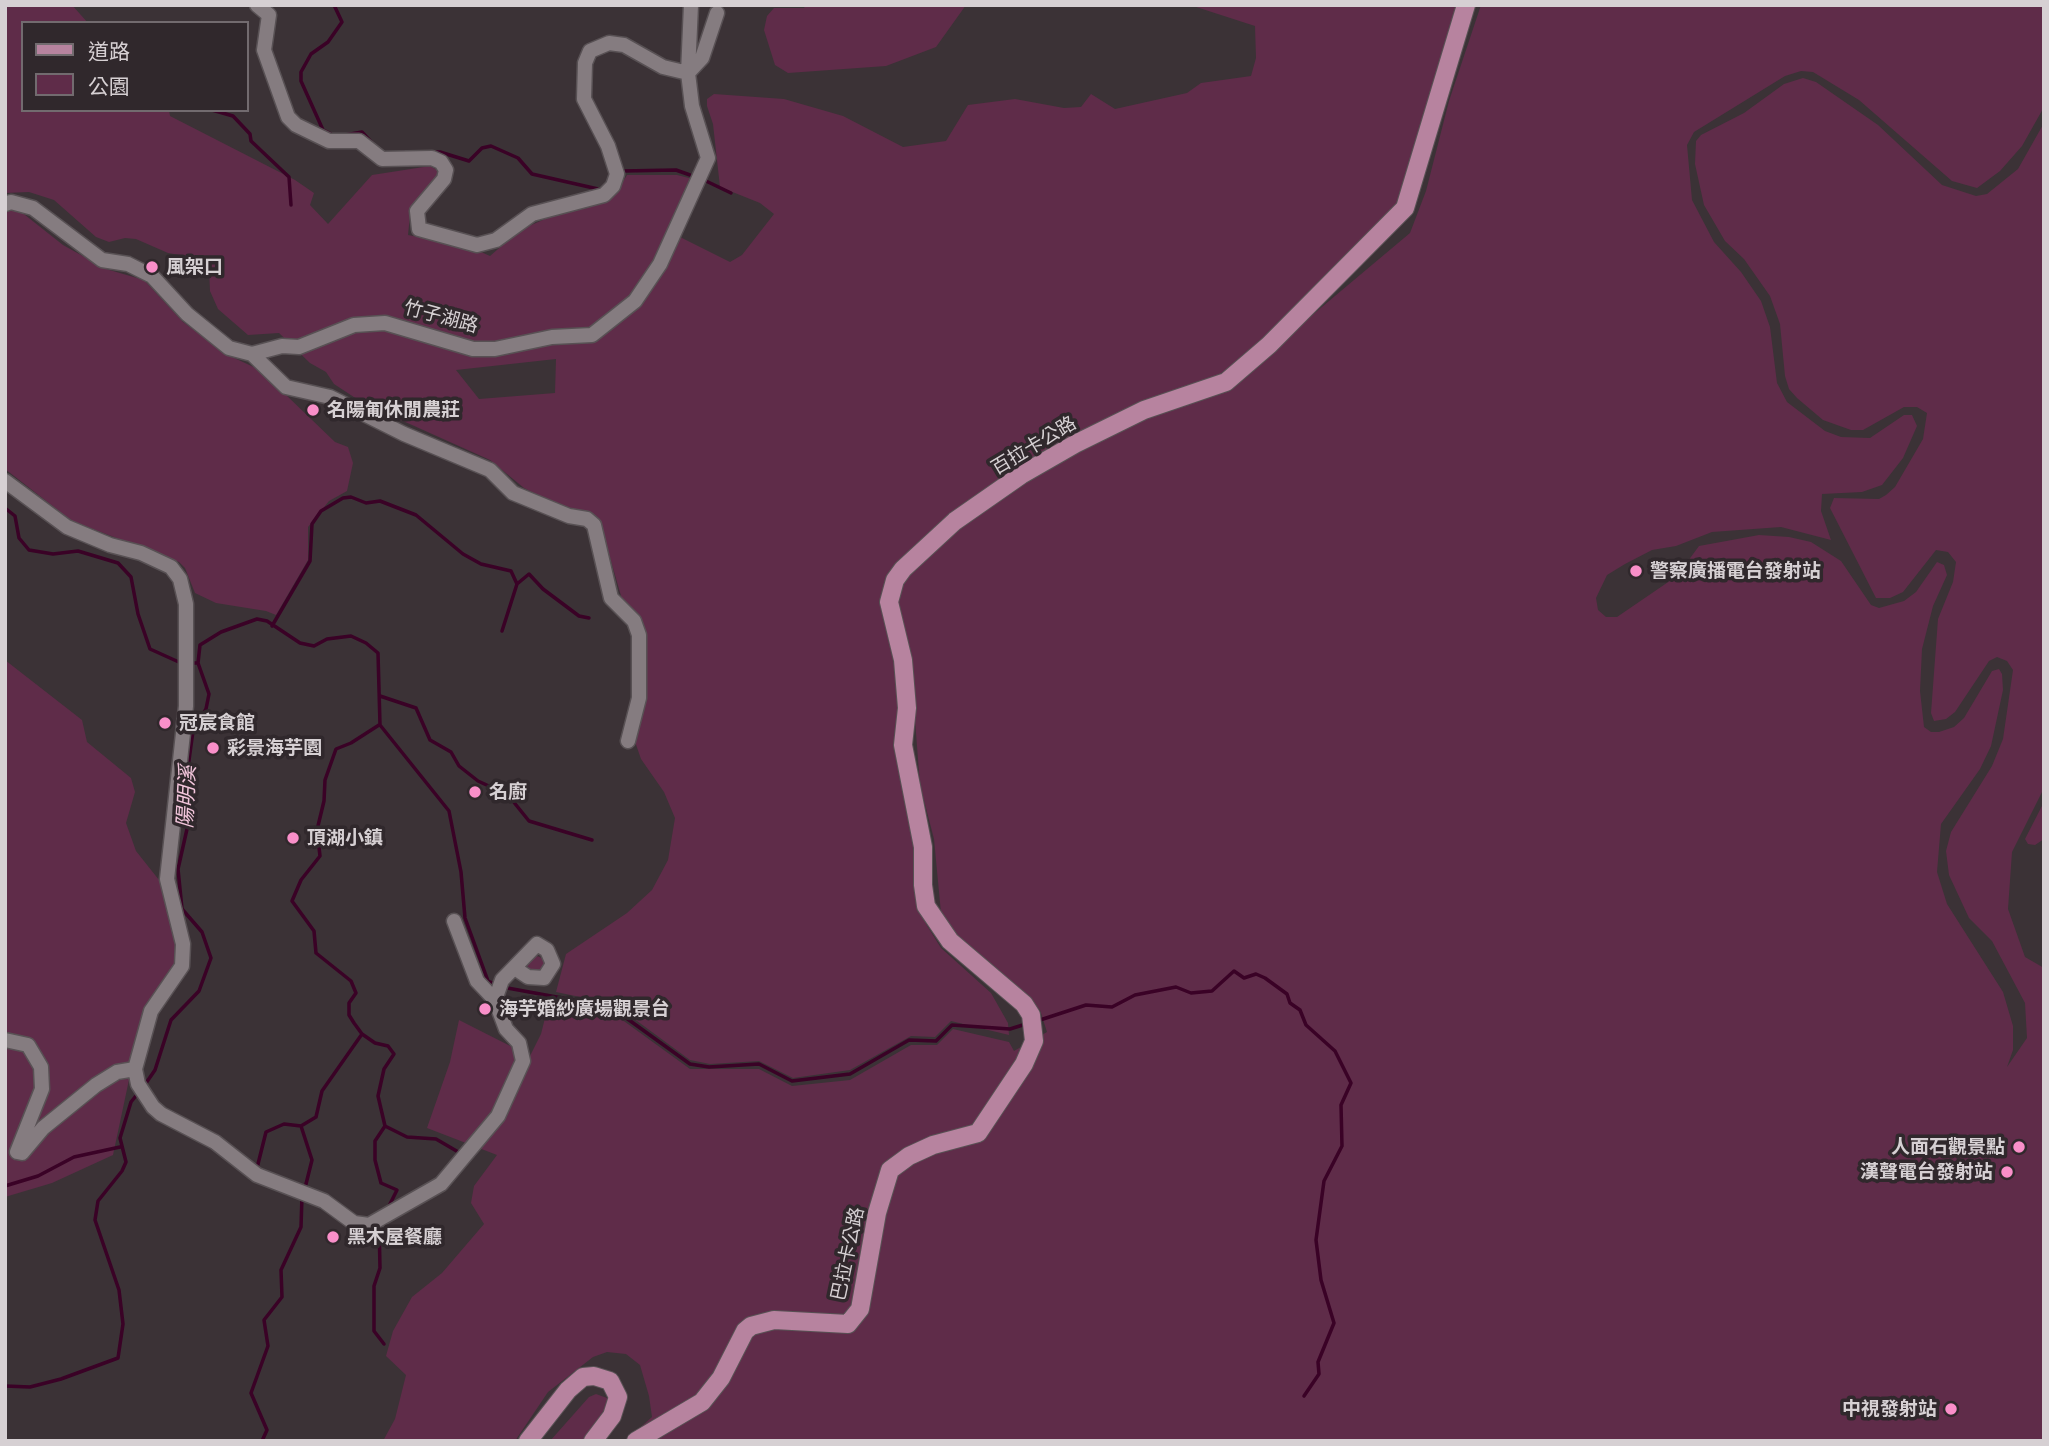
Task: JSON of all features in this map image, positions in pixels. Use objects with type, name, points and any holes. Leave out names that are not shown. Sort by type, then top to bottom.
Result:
[{"type":"main road","name":"百拉卡公路","points":[[1024,1004],[950,941],[926,906],[923,847],[903,745],[907,708],[903,660],[889,602],[895,580],[903,569],[955,521],[1021,475],[1075,444],[1144,410],[1226,382],[1269,345],[1405,208],[1466,5]]},
{"type":"main road","name":"巴拉卡公路","points":[[636,1441],[702,1402],[721,1378],[745,1331],[751,1326],[774,1320],[849,1324],[860,1309],[877,1213],[890,1170],[909,1156],[933,1145],[978,1133],[1024,1064],[1034,1041],[1031,1015],[1024,1004]]},
{"type":"main road","points":[[528,1441],[568,1390],[583,1377],[594,1376],[610,1381],[618,1398],[612,1416],[593,1441]]},
{"type":"street","points":[[257,5],[270,15],[264,50],[288,117],[296,125],[329,141],[359,141],[382,159],[432,158],[441,162],[446,170],[444,179],[417,211],[418,229],[477,245],[496,240],[532,214],[604,195],[612,186],[617,174],[608,146],[584,99],[585,63],[590,51],[609,43],[624,46],[663,68],[688,73],[702,58],[717,13]]},
{"type":"street","name":"竹子湖路","points":[[252,354],[282,346],[299,347],[354,325],[385,323],[473,349],[495,349],[552,337],[592,335],[635,301],[654,274],[708,158],[692,106],[688,73],[691,5]]},
{"type":"street","points":[[5,204],[11,202],[33,208],[102,260],[128,264],[152,276],[187,314],[229,348],[252,354],[286,387],[330,397],[404,434],[489,470],[513,493],[569,516],[587,519],[594,525],[611,598],[634,621],[639,635],[639,698],[628,741]]},
{"type":"street","points":[[5,481],[67,527],[110,545],[141,553],[171,568],[180,579],[186,604],[186,706],[167,879],[181,934],[182,966],[152,1011],[135,1069],[141,1089],[161,1114],[215,1142],[257,1175],[324,1200],[354,1223],[369,1224],[441,1184],[498,1116],[523,1061],[519,1042],[506,1029],[498,992]]},
{"type":"street","points":[[454,920],[477,981],[498,992]]},
{"type":"street","points":[[498,992],[516,969]]},
{"type":"street","points":[[5,1040],[28,1045],[41,1067],[41,1089],[35,1111],[17,1152],[22,1153],[43,1128],[96,1085],[117,1072],[135,1069]]},
{"type":"green space","points":[[5,5],[72,5],[86,21],[21,21],[21,112],[169,112],[170,116],[295,180],[314,193],[310,205],[328,224],[372,175],[430,166],[439,171],[438,176],[411,206],[408,235],[470,247],[490,256],[520,230],[554,215],[587,208],[616,193],[627,175],[677,175],[689,178],[692,182],[678,236],[730,262],[742,255],[774,214],[760,203],[720,187],[713,124],[707,106],[707,99],[714,94],[784,99],[843,116],[903,147],[946,141],[968,105],[1015,99],[1064,108],[1081,107],[1091,94],[1115,109],[1187,93],[1201,83],[1251,76],[1256,58],[1255,26],[1190,5],[1470,5],[1408,215],[1401,226],[1267,341],[1203,386],[995,487],[888,591],[904,706],[900,762],[915,844],[917,890],[926,924],[941,948],[991,993],[1008,1023],[1009,1035],[951,1021],[935,1037],[911,1036],[850,1070],[793,1078],[759,1061],[710,1064],[690,1060],[614,1004],[556,992],[566,954],[627,913],[652,890],[668,860],[675,818],[664,792],[641,759],[631,730],[643,672],[602,530],[583,511],[564,508],[524,488],[490,460],[363,403],[334,384],[326,372],[310,363],[279,333],[248,335],[218,309],[210,291],[209,267],[197,258],[168,253],[136,239],[125,238],[109,242],[96,237],[54,200],[29,192],[5,193]],"holes":[[[556,359],[555,393],[479,399],[456,370]]]},
{"type":"green space","points":[[806,5],[966,5],[936,47],[886,66],[788,73],[775,65],[764,30],[767,16],[774,8],[804,8]]},
{"type":"green space","points":[[1481,5],[2044,5],[2044,107],[2022,146],[2000,171],[1977,188],[1952,181],[1859,100],[1813,72],[1801,71],[1785,76],[1694,132],[1687,145],[1692,200],[1714,242],[1741,272],[1761,301],[1770,327],[1777,383],[1787,402],[1825,431],[1841,437],[1870,438],[1904,415],[1912,415],[1917,426],[1903,458],[1882,485],[1862,492],[1822,494],[1821,511],[1831,540],[1781,527],[1712,532],[1676,546],[1652,550],[1625,564],[1607,575],[1596,598],[1598,610],[1606,617],[1617,617],[1677,576],[1699,546],[1759,535],[1811,542],[1841,561],[1871,605],[1879,608],[1904,601],[1916,592],[1937,562],[1944,565],[1947,575],[1933,606],[1922,649],[1920,691],[1924,727],[1931,732],[1939,732],[1954,727],[1964,718],[1992,671],[1999,669],[2002,674],[2003,690],[1991,746],[1980,769],[1941,824],[1937,872],[1947,904],[2003,992],[2013,1026],[2013,1050],[2007,1067],[2027,1038],[2025,1003],[1992,941],[1969,918],[1949,875],[1946,851],[1951,832],[1992,766],[2003,739],[2013,670],[2007,661],[1997,657],[1989,661],[1955,712],[1946,719],[1934,721],[1931,713],[1938,619],[1953,582],[1956,562],[1948,552],[1936,550],[1903,592],[1890,598],[1876,598],[1830,508],[1834,498],[1879,499],[1895,487],[1923,439],[1927,413],[1917,407],[1904,407],[1863,430],[1851,430],[1823,420],[1797,398],[1789,389],[1785,376],[1780,324],[1770,296],[1744,259],[1725,241],[1704,205],[1695,164],[1696,141],[1701,135],[1744,113],[1784,84],[1803,78],[1816,82],[1878,125],[1942,185],[1976,196],[1987,194],[2018,169],[2044,123],[2044,788],[2012,852],[2008,909],[2025,957],[2044,968],[2044,1441],[625,1441],[652,1417],[649,1396],[640,1365],[626,1354],[607,1352],[593,1357],[548,1392],[515,1441],[383,1441],[395,1419],[406,1375],[386,1356],[393,1331],[412,1297],[442,1273],[484,1224],[471,1203],[474,1186],[497,1155],[427,1128],[450,1062],[459,1020],[530,1056],[541,1034],[550,998],[610,1011],[690,1069],[759,1069],[792,1086],[850,1080],[911,1045],[937,1045],[953,1029],[1009,1042],[1014,1051],[1047,1032],[1040,1010],[951,932],[941,913],[934,839],[920,785],[912,681],[896,600],[899,585],[947,534],[1021,481],[1090,442],[1203,396],[1279,343],[1410,233],[1426,191],[1449,101]]},
{"type":"green space","points":[[6,208],[20,211],[63,245],[106,269],[144,280],[183,322],[230,356],[260,370],[335,442],[348,447],[353,463],[347,491],[329,501],[308,527],[308,560],[276,615],[216,603],[195,593],[185,568],[179,562],[72,521],[5,469]]},
{"type":"green space","points":[[5,660],[82,720],[87,742],[131,778],[135,792],[126,823],[136,851],[163,885],[177,944],[177,961],[159,989],[133,1061],[113,1155],[52,1183],[5,1197]]},
{"type":"green space","points":[[2044,802],[2044,839],[2035,845],[2028,844],[2025,839]]},
{"type":"green space","points":[[536,956],[542,959],[545,965],[542,971],[536,974],[530,971],[527,965],[530,959]]},
{"type":"green space","points":[[596,1394],[607,1398],[608,1417],[587,1441],[550,1441],[589,1397]]},
{"type":"waterway","points":[[331,134],[323,130],[301,81],[301,72],[311,54],[328,42],[342,22],[334,5]]},
{"type":"waterway","points":[[219,112],[233,116],[250,134],[251,141],[289,177],[291,205]]},
{"type":"waterway","points":[[345,135],[362,132],[373,144]]},
{"type":"waterway","points":[[402,152],[440,152],[469,161],[482,148],[491,146],[518,158],[532,174],[598,189]]},
{"type":"waterway","points":[[622,171],[676,170],[690,175]]},
{"type":"waterway","points":[[706,181],[731,193]]},
{"type":"waterway","points":[[272,626],[310,561],[312,524],[321,511],[343,498],[351,497],[366,503],[380,501],[416,515],[463,554],[481,564],[511,571],[517,584],[529,574],[543,589],[579,616],[589,618]]},
{"type":"waterway","name":"陽明溪","points":[[5,508],[15,516],[19,538],[29,550],[53,554],[78,551],[118,563],[131,577],[138,614],[150,649],[181,663]]},
{"type":"waterway","points":[[502,631],[517,584]]},
{"type":"waterway","points":[[198,663],[200,645],[221,632],[257,619],[267,621],[300,643],[314,646],[327,639],[351,636],[378,653],[380,725],[449,811],[461,872],[465,918],[488,981],[495,984]]},
{"type":"waterway","name":"陽明溪","points":[[144,1086],[155,1070],[171,1020],[199,991],[211,958],[202,932],[182,909],[178,869],[187,829],[186,782],[193,731],[206,709],[209,694],[198,663],[188,663]]},
{"type":"waterway","points":[[380,696],[416,708],[430,740],[451,752],[459,766],[478,781],[508,795],[529,821],[592,840]]},
{"type":"waterway","points":[[379,725],[336,749],[325,780],[324,801],[317,830],[320,856],[301,880],[292,901],[314,931],[316,953],[351,981],[356,993],[349,1003],[349,1015],[354,1023],[362,1034],[375,1043],[388,1046],[394,1054],[384,1069],[378,1096],[385,1126],[407,1137],[436,1139],[460,1153]]},
{"type":"waterway","points":[[1037,1021],[1086,1005],[1112,1007],[1135,995],[1176,987],[1191,993],[1212,991],[1234,971],[1244,978],[1256,974],[1287,994],[1290,1003],[1300,1010],[1306,1025],[1335,1051],[1351,1083],[1341,1105],[1342,1146],[1324,1181],[1316,1240],[1321,1280],[1334,1323],[1318,1362],[1319,1374],[1304,1396]]},
{"type":"waterway","points":[[502,987],[611,1007],[690,1064],[709,1067],[759,1064],[792,1081],[850,1074],[909,1040],[936,1041],[952,1025],[1010,1029],[1026,1024]]},
{"type":"waterway","points":[[257,1168],[266,1132],[284,1124],[301,1126],[316,1117],[322,1091],[362,1034]]},
{"type":"waterway","points":[[5,1386],[30,1387],[61,1379],[118,1358],[123,1324],[119,1290],[95,1220],[98,1201],[126,1162],[120,1138],[131,1102],[139,1092]]},
{"type":"waterway","points":[[301,1126],[312,1160],[305,1188]]},
{"type":"waterway","points":[[385,1126],[375,1141],[375,1160],[381,1183],[397,1190],[388,1208]]},
{"type":"waterway","points":[[5,1186],[38,1176],[74,1157],[120,1147]]},
{"type":"waterway","points":[[262,1441],[267,1430],[251,1393],[268,1346],[264,1320],[282,1297],[281,1270],[301,1227],[302,1196]]},
{"type":"waterway","points":[[379,1224],[380,1268],[374,1286],[374,1331],[384,1344]]},
{"type":"place","name":"風架口","points":[[152,267]]},
{"type":"place","name":"名陽匍休閒農莊","points":[[313,410]]},
{"type":"place","name":"警察廣播電台發射站","points":[[1636,571]]},
{"type":"place","name":"冠宸食館","points":[[165,723]]},
{"type":"place","name":"彩景海芋園","points":[[213,748]]},
{"type":"place","name":"名廚","points":[[475,792]]},
{"type":"place","name":"頂湖小鎮","points":[[293,838]]},
{"type":"place","name":"海芋婚紗廣場觀景台","points":[[485,1009]]},
{"type":"place","name":"人面石觀景點","points":[[2019,1147]]},
{"type":"place","name":"漢聲電台發射站","points":[[2007,1172]]},
{"type":"place","name":"黑木屋餐廳","points":[[333,1237]]},
{"type":"place","name":"中視發射站","points":[[1951,1409]]}]
